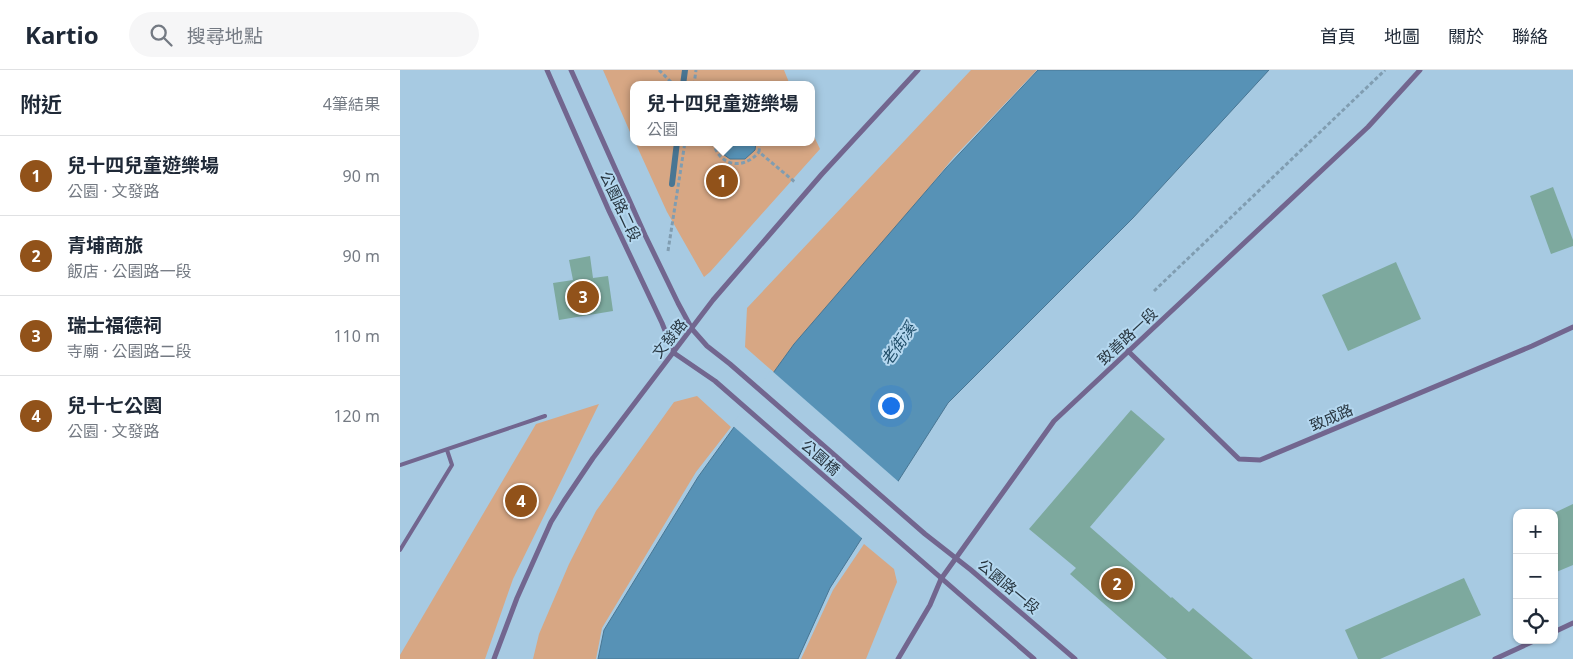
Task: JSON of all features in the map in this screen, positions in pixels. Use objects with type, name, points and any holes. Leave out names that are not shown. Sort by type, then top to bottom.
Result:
[{"type":"street","name":"公園路二段","points":[[547,70],[674,353]]},
{"type":"street","name":"公園路二段","points":[[571,70],[645,235],[692,330]]},
{"type":"street","name":"文發路","points":[[494,659],[517,598],[551,522],[651,380],[692,330],[713,300],[822,174],[918,70]]},
{"type":"street","name":"致善路一段","points":[[898,659],[930,605],[941,579],[1054,421],[1368,128],[1420,70]]},
{"type":"street","name":"致成路","points":[[1128,351],[1239,459],[1260,460],[1573,327]]},
{"type":"street","name":"公園橋","points":[[692,330],[707,346],[925,534]]},
{"type":"street","name":"公園橋","points":[[674,353],[715,381],[941,579]]},
{"type":"street","name":"公園路一段","points":[[925,534],[1075,659]]},
{"type":"street","points":[[941,579],[1034,659]]},
{"type":"street","points":[[1558,630],[1573,624]]},
{"type":"street","points":[[1494,659],[1527,644]]},
{"type":"lane","points":[[400,465],[545,416]]},
{"type":"lane","points":[[400,550],[452,465],[447,450]]},
{"type":"path","points":[[659,70],[670,81]]},
{"type":"path","points":[[1154,291],[1386,70]]},
{"type":"path","points":[[668,251],[684,146]]},
{"type":"path","points":[[714,146],[716,152],[728,162],[740,165],[752,161],[759,152],[760,146]]},
{"type":"path","points":[[759,152],[796,183]]},
{"type":"shaded area","points":[[603,70],[784,70],[788,81],[630,81],[630,132]]},
{"type":"shaded area","points":[[971,70],[1037,70],[953,158],[777,375],[745,347],[747,308]]},
{"type":"shaded area","points":[[815,138],[820,149],[704,277],[667,212],[637,146],[815,146]]},
{"type":"shaded area","points":[[697,396],[731,427],[696,472],[602,628],[596,659],[533,659],[539,634],[569,564],[596,511],[674,402]]},
{"type":"shaded area","points":[[599,404],[513,579],[485,659],[400,659],[400,655],[536,424]]},
{"type":"shaded area","points":[[864,544],[894,569],[897,582],[866,659],[801,659],[833,590]]},
{"type":"water","name":"老街溪","points":[[1038,70],[1269,70],[1133,218],[948,403],[830,588],[798,659],[598,659],[604,630],[698,477],[794,344],[946,168]]},
{"type":"water","points":[[719,146],[756,146],[755,150],[745,159],[730,159],[720,152]]},
{"type":"pier","points":[[771,370],[900,483],[864,540],[732,425]]},
{"type":"building","points":[[1553,187],[1573,240],[1573,246],[1551,254],[1530,196]]},
{"type":"building","points":[[590,256],[593,278],[608,276],[613,311],[559,320],[553,283],[573,280],[569,260]]},
{"type":"building","points":[[1396,262],[1421,319],[1348,351],[1322,295]]},
{"type":"building","points":[[1131,410],[1165,439],[1090,527],[1171,598],[1189,612],[1193,608],[1253,659],[1167,659],[1070,574],[1076,568],[1029,529]]},
{"type":"building","points":[[1573,504],[1573,565],[1558,571],[1558,554],[1558,511]]},
{"type":"building","points":[[1464,578],[1481,615],[1380,659],[1358,659],[1345,630]]},
{"type":"waterway","points":[[684,81],[685,70]]},
{"type":"waterway","points":[[672,184],[677,146]]},
{"type":"place","name":"兒十四兒童遊樂場","points":[[722,181]]},
{"type":"place","name":"瑞士福德祠","points":[[583,297]]},
{"type":"place","name":"兒十七公園","points":[[521,501]]},
{"type":"place","name":"青埔商旅","points":[[1117,584]]}]
